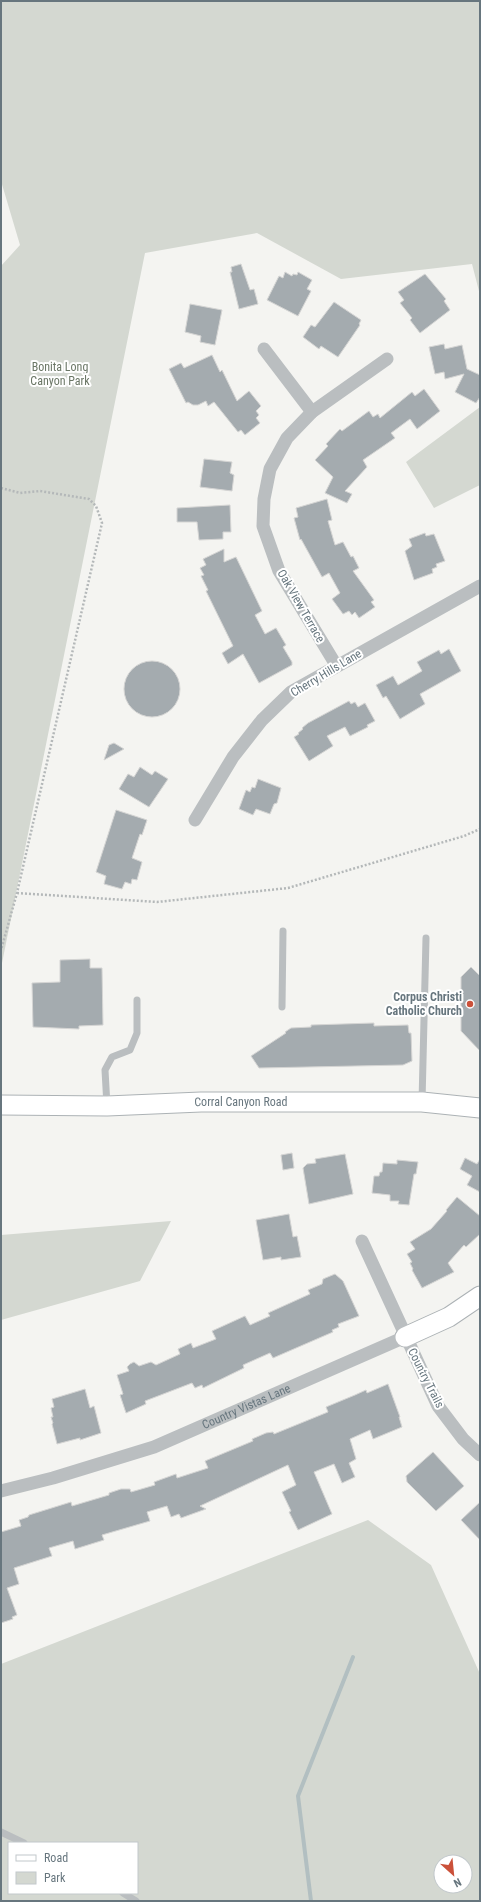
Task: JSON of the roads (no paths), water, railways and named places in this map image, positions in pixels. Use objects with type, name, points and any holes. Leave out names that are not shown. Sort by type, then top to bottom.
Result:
[{"type":"main road","name":"Corral Canyon Road","points":[[1,1105],[107,1106],[201,1102],[422,1102],[480,1108]]},
{"type":"main road","name":"Country Vistas Lane","points":[[405,1337],[449,1317],[480,1296]]},
{"type":"street","points":[[264,349],[312,412]]},
{"type":"street","name":"Oak View Terrace","points":[[336,665],[280,571],[263,526],[264,499],[270,469],[287,438],[312,412],[387,359]]},
{"type":"street","name":"Cherry Hills Lane","points":[[195,820],[233,757],[262,720],[291,692],[336,665],[480,586]]},
{"type":"street","name":"Country Trails","points":[[362,1240],[405,1337],[438,1406],[463,1439],[480,1455]]},
{"type":"street","name":"Country Vistas Lane","points":[[1,1491],[60,1476],[154,1447],[405,1337]]},
{"type":"lane","points":[[282,1007],[283,930]]},
{"type":"lane","points":[[422,1102],[426,938]]},
{"type":"lane","points":[[107,1106],[105,1070],[112,1057],[130,1050],[137,1033],[137,1000]]},
{"type":"lane","points":[[1,1832],[22,1842]]},
{"type":"lane","points":[[125,1894],[136,1901]]},
{"type":"waterway","points":[[311,1901],[298,1796],[353,1657]]},
{"type":"place","name":"Corpus Christi Catholic Church","points":[[470,1004]]},
{"type":"park label","name":"Bonita Long Canyon Park","points":[[60,374]]}]
